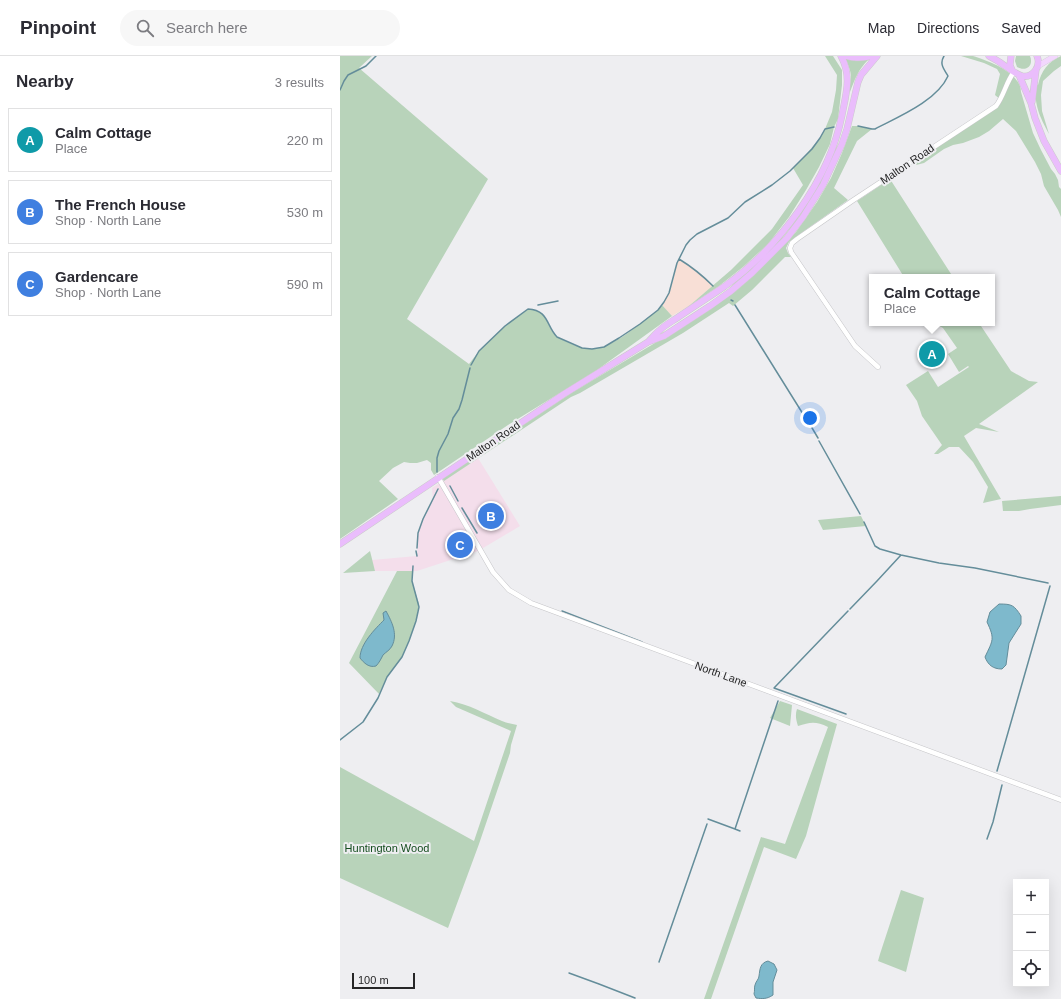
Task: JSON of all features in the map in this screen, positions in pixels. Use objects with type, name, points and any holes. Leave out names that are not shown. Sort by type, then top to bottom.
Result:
[{"type":"highway","name":"Malton Road","points":[[648,342],[660,330],[725,286],[746,269],[781,234],[798,212],[825,166],[840,126],[848,81],[848,73],[841,56]]},
{"type":"highway","points":[[846,56],[857,58],[876,57]]},
{"type":"highway","points":[[989,56],[1015,73],[1025,76],[1030,75],[1037,68]]},
{"type":"highway","points":[[1011,56],[1010,62],[1031,103],[1044,141],[1061,171]]},
{"type":"highway","points":[[1031,103],[1037,68],[1037,56]]},
{"type":"highway","name":"Malton Road","points":[[340,544],[564,394],[648,342],[664,336],[710,306],[752,273],[787,238],[817,196],[829,174],[842,144],[858,82],[861,75],[876,57]]},
{"type":"main road","points":[[1037,68],[1055,56]]},
{"type":"street","name":"Malton Road","points":[[878,367],[855,346],[791,252],[790,248],[792,243],[797,238],[852,201],[996,106],[1008,81],[1015,73]]},
{"type":"street","name":"North Lane","points":[[438,477],[493,572],[509,590],[531,603],[1061,800]]},
{"type":"shaded area","points":[[679,259],[692,267],[713,286],[689,306],[672,316],[662,305],[669,293]]},
{"type":"shaded area","points":[[478,458],[520,526],[478,551],[417,571],[375,571],[372,560],[417,556],[418,533],[423,519],[433,500],[432,488]]},
{"type":"green space","points":[[340,56],[372,56],[359,68],[488,179],[407,319],[469,364],[479,351],[505,326],[528,309],[540,312],[557,337],[578,347],[587,349],[600,348],[618,340],[658,310],[662,305],[672,316],[597,370],[508,425],[434,475],[431,470],[431,463],[427,460],[417,463],[404,462],[393,468],[379,481],[398,499],[340,539]]},
{"type":"green space","points":[[825,56],[833,56],[842,70],[842,85],[838,119],[834,127],[830,144],[819,167],[789,217],[768,244],[719,286],[689,306],[731,270],[772,229],[803,185],[793,168],[820,138],[825,129],[832,112],[836,90],[837,75]]},
{"type":"green space","points":[[961,56],[973,56],[987,61],[1010,74],[1020,85],[1033,133],[1058,180],[1059,187],[1061,189],[1061,217],[1044,186],[1041,174],[1035,162],[1016,131],[1003,119],[979,137],[944,149],[924,163],[916,165],[914,163],[934,148],[970,126],[998,106],[1002,101],[995,95],[1000,74],[997,69],[984,63]]},
{"type":"green space","points":[[1016,56],[1030,56],[1030,65],[1023,69],[1017,67],[1015,61]]},
{"type":"green space","points":[[1061,56],[1061,66],[1043,81],[1041,95],[1042,111],[1049,134],[1038,110],[1035,84],[1038,85],[1043,71],[1049,64]]},
{"type":"green space","points":[[845,58],[868,60],[859,71],[850,92],[851,75]]},
{"type":"green space","points":[[852,126],[872,129],[857,141],[834,188],[848,200],[789,242],[786,248],[791,257],[785,257],[752,290],[733,306],[729,303],[683,333],[571,397],[444,481],[442,478],[573,392],[680,328],[732,294],[796,232],[817,202],[831,178]]},
{"type":"green space","points":[[890,179],[951,274],[902,274],[857,201]]},
{"type":"green space","points":[[940,326],[981,326],[1011,371],[1029,381],[1038,382],[979,424],[999,432],[976,428],[964,436],[1001,499],[983,503],[988,487],[973,462],[959,447],[949,447],[938,454],[934,454],[942,445],[922,416],[917,401],[906,385],[928,371],[938,387],[969,367],[968,366],[959,372],[948,354],[957,348],[943,328]]},
{"type":"green space","points":[[1061,496],[1061,505],[1019,511],[1003,511],[1002,501]]},
{"type":"green space","points":[[861,516],[866,526],[823,530],[818,520]]},
{"type":"green space","points":[[370,551],[375,571],[343,573]]},
{"type":"green space","points":[[397,571],[412,571],[412,581],[419,604],[416,621],[402,657],[387,677],[379,694],[349,663]]},
{"type":"green space","name":"Huntington Wood","points":[[450,701],[464,704],[502,721],[517,725],[510,753],[448,928],[340,878],[340,767],[474,841],[511,731],[456,707]]},
{"type":"green space","points":[[780,701],[792,705],[790,726],[770,718]]},
{"type":"green space","points":[[797,709],[837,724],[806,836],[796,859],[764,847],[711,999],[704,999],[761,837],[785,844],[828,727],[813,723],[798,726],[796,718]]},
{"type":"green space","points":[[901,890],[924,898],[906,972],[878,961]]},
{"type":"water","points":[[999,604],[1007,604],[1012,606],[1021,616],[1021,624],[1009,643],[1006,665],[1002,669],[991,666],[985,657],[992,640],[987,622],[990,612]]},
{"type":"water","points":[[386,611],[394,628],[394,642],[376,666],[369,666],[360,658],[362,647],[384,620],[383,613]]},
{"type":"water","points":[[768,961],[774,964],[777,970],[773,982],[773,995],[761,999],[756,998],[754,994],[755,984],[759,977],[760,969],[763,963]]},
{"type":"waterway","points":[[340,90],[348,75],[366,66],[376,56]]},
{"type":"waterway","points":[[858,126],[875,129],[905,114],[926,101],[943,85],[948,76],[942,64],[944,56]]},
{"type":"waterway","points":[[471,365],[479,351],[505,326],[528,309],[535,310],[544,315],[553,333],[557,337],[582,348],[592,349],[604,347],[619,338],[658,310],[664,302],[669,293],[677,263],[690,240],[697,234],[728,218],[745,202],[772,185],[790,171],[812,149],[825,129],[834,127]]},
{"type":"waterway","points":[[679,259],[697,271],[713,286]]},
{"type":"waterway","points":[[538,305],[558,301]]},
{"type":"waterway","points":[[735,305],[803,414]]},
{"type":"waterway","points":[[437,472],[437,458],[439,451],[448,434],[453,418],[459,409],[470,368]]},
{"type":"waterway","points":[[805,416],[818,438]]},
{"type":"waterway","points":[[819,441],[860,514]]},
{"type":"waterway","points":[[450,486],[458,501]]},
{"type":"waterway","points":[[417,548],[418,533],[423,519],[438,489]]},
{"type":"waterway","points":[[462,508],[477,533]]},
{"type":"waterway","points":[[864,522],[875,546],[880,549],[939,563],[975,568],[1048,583]]},
{"type":"waterway","points":[[416,551],[417,556]]},
{"type":"waterway","points":[[850,609],[901,555]]},
{"type":"waterway","points":[[340,740],[363,722],[378,698],[387,677],[402,657],[409,641],[419,607],[412,581],[413,566]]},
{"type":"waterway","points":[[997,771],[1050,586]]},
{"type":"waterway","points":[[562,611],[642,642]]},
{"type":"waterway","points":[[846,714],[774,688],[848,611]]},
{"type":"waterway","points":[[708,819],[735,829],[778,701]]},
{"type":"waterway","points":[[987,839],[993,822],[1002,785]]},
{"type":"waterway","points":[[659,962],[707,824]]},
{"type":"waterway","points":[[735,829],[740,831]]},
{"type":"waterway","points":[[569,973],[635,998]]},
{"type":"place","name":"Calm Cottage","points":[[932,354]]},
{"type":"place","name":"The French House","points":[[491,516]]},
{"type":"place","name":"Gardencare","points":[[460,545]]}]
